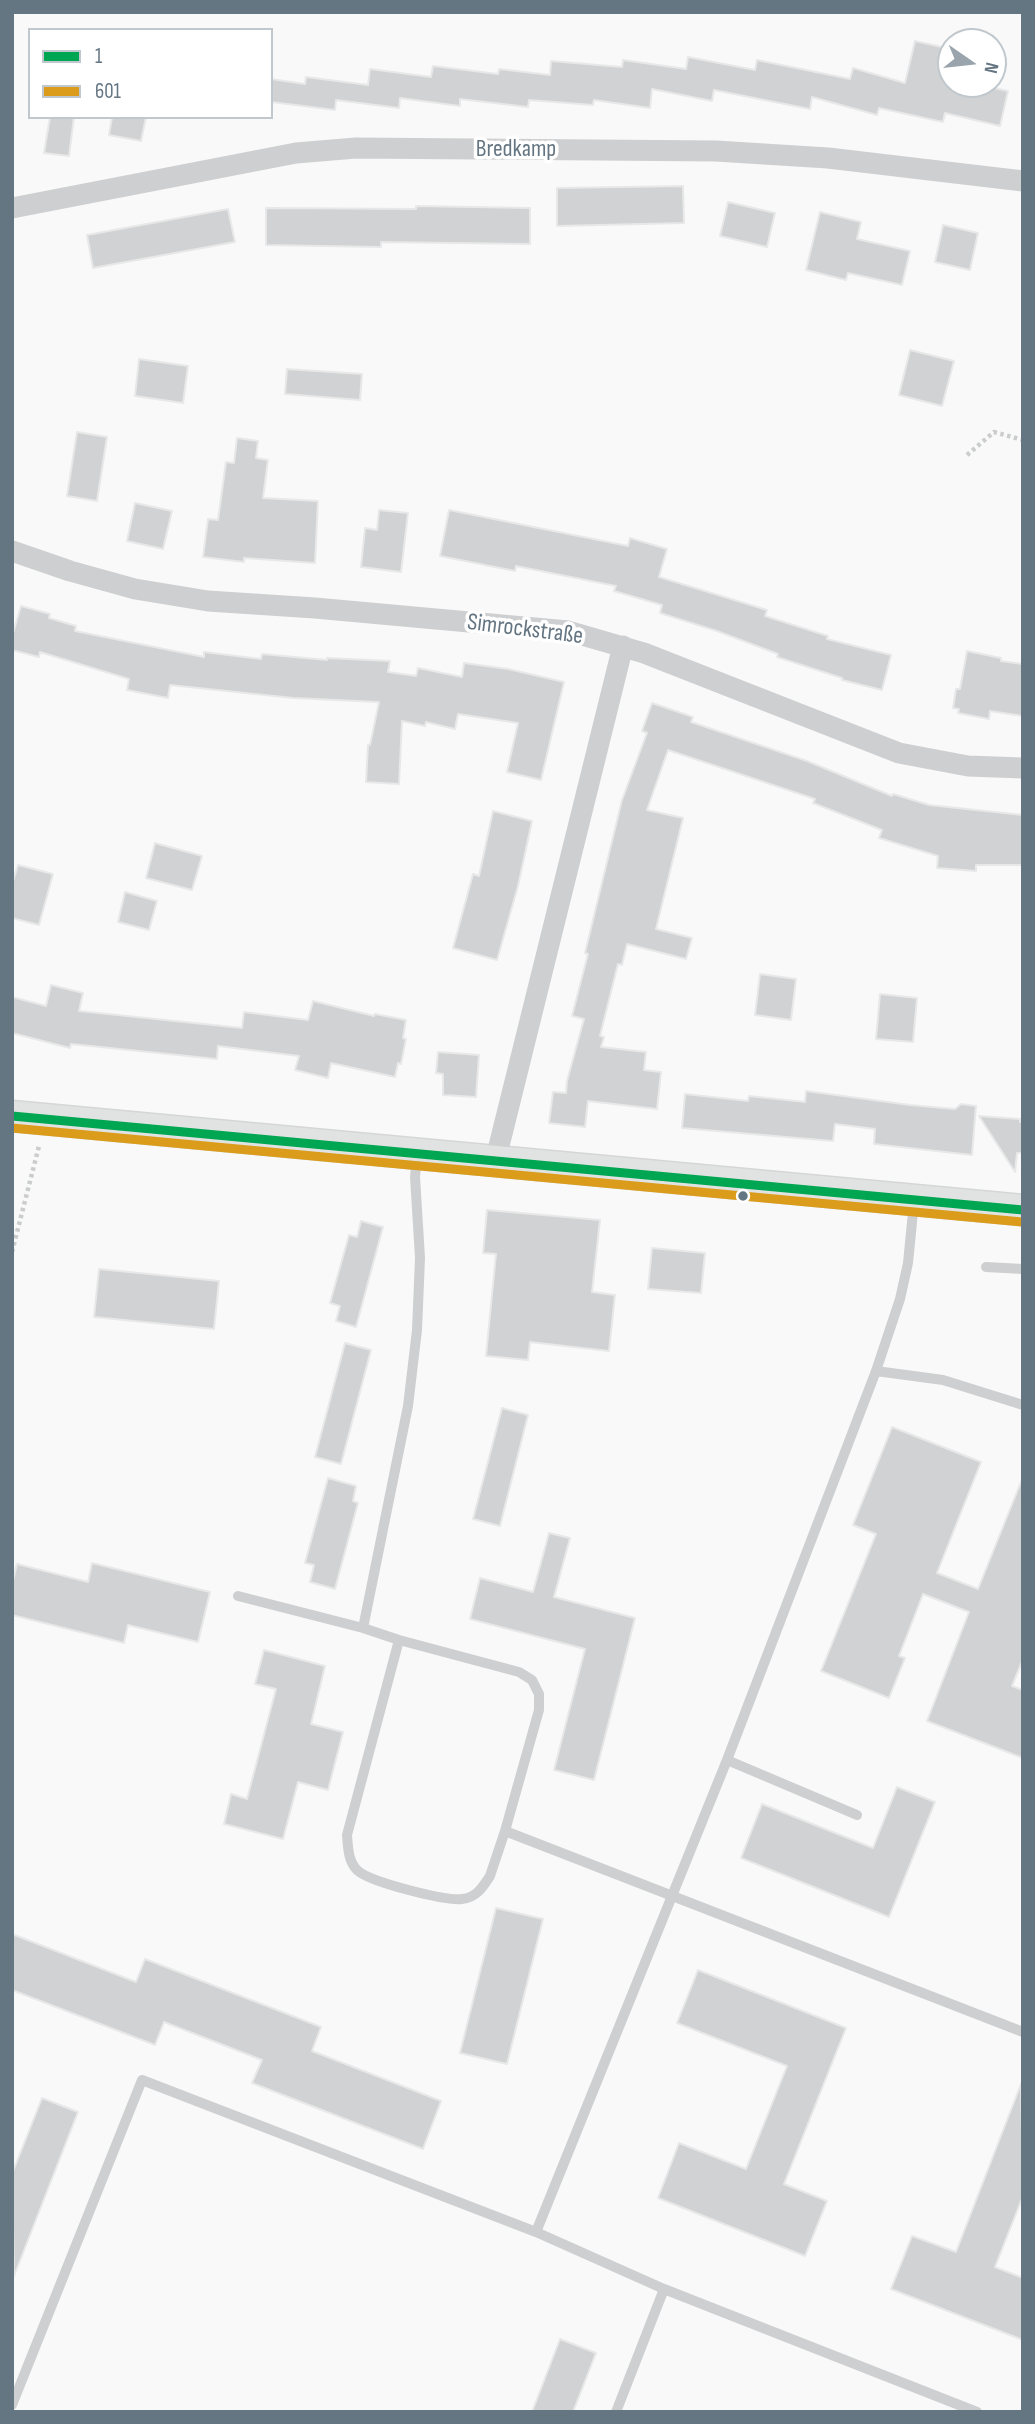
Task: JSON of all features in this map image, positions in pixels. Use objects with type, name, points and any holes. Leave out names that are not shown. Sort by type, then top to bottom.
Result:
[{"type":"street","name":"Bredkamp","points":[[12,208],[296,153],[356,148],[716,151],[828,158],[1023,181]]},
{"type":"street","name":"Simrockstraße","points":[[12,551],[135,589],[208,601],[568,631],[623,646],[900,753],[968,766],[1023,768]]},
{"type":"street","points":[[495,1161],[623,646]]},
{"type":"street","points":[[12,1116],[1023,1210]]},
{"type":"lane","points":[[363,1628],[408,1406],[417,1330],[420,1258],[415,1177],[417,1155]]},
{"type":"lane","points":[[536,2232],[727,1760],[876,1371],[900,1299],[908,1263],[914,1200]]},
{"type":"lane","points":[[986,1267],[1023,1269]]},
{"type":"lane","points":[[876,1371],[943,1380],[1023,1405]]},
{"type":"lane","points":[[238,1596],[519,1672],[532,1680],[539,1694],[539,1710],[505,1830],[490,1876],[480,1891],[464,1899],[448,1899],[371,1879],[356,1870],[348,1853],[347,1835],[399,1640]]},
{"type":"lane","points":[[727,1760],[857,1815]]},
{"type":"lane","points":[[505,1830],[1023,2032]]},
{"type":"lane","points":[[12,2405],[142,2080],[536,2232],[664,2289],[961,2409],[977,2412]]},
{"type":"lane","points":[[617,2412],[664,2289]]},
{"type":"path","points":[[967,455],[994,432],[1023,440]]},
{"type":"path","points":[[12,1252],[40,1142]]},
{"type":"building","points":[[915,41],[937,46],[937,98],[1006,98],[1000,126],[945,113],[943,122],[879,108],[877,115],[812,97],[810,109],[714,90],[712,101],[652,89],[650,108],[594,100],[593,105],[529,100],[528,107],[460,99],[460,106],[400,98],[399,108],[336,100],[335,110],[273,102],[273,79],[305,84],[306,77],[368,85],[370,69],[431,77],[433,66],[498,74],[499,69],[550,75],[551,61],[622,67],[623,60],[686,69],[688,57],[755,70],[757,60],[850,79],[853,68],[905,83]]},
{"type":"building","points":[[50,119],[74,119],[69,156],[44,153]]},
{"type":"building","points":[[112,119],[146,119],[141,141],[109,135]]},
{"type":"building","points":[[683,186],[684,223],[557,226],[557,188]]},
{"type":"building","points":[[728,202],[775,213],[767,247],[720,236]]},
{"type":"building","points":[[416,206],[530,208],[530,244],[381,242],[381,247],[266,245],[266,208],[416,209]]},
{"type":"building","points":[[228,209],[235,242],[93,268],[87,235]]},
{"type":"building","points":[[820,212],[861,222],[857,239],[910,251],[902,285],[848,273],[846,280],[806,270]]},
{"type":"building","points":[[943,225],[978,233],[970,270],[935,262]]},
{"type":"building","points":[[910,350],[954,361],[942,406],[899,395]]},
{"type":"building","points":[[139,359],[188,366],[183,403],[135,396]]},
{"type":"building","points":[[287,369],[362,374],[360,400],[285,394]]},
{"type":"building","points":[[77,432],[107,437],[97,501],[67,496]]},
{"type":"building","points":[[237,438],[258,441],[256,458],[268,460],[263,498],[318,501],[315,563],[244,558],[244,562],[203,557],[208,519],[218,520],[226,462],[234,463]]},
{"type":"building","points":[[135,503],[172,511],[163,549],[127,541]]},
{"type":"building","points":[[379,510],[408,513],[401,572],[361,567],[365,528],[377,530]]},
{"type":"building","points":[[449,510],[628,546],[630,538],[667,549],[659,577],[767,610],[765,616],[828,636],[827,639],[891,655],[882,690],[842,680],[777,657],[778,654],[717,631],[660,613],[662,605],[614,591],[616,586],[516,566],[515,571],[440,556]]},
{"type":"building","points":[[21,606],[50,614],[49,618],[76,626],[75,631],[204,657],[204,652],[261,659],[262,654],[327,660],[390,661],[388,672],[416,676],[418,668],[462,677],[464,663],[508,669],[564,682],[541,780],[507,772],[518,723],[458,714],[455,729],[426,722],[425,726],[402,721],[399,784],[366,782],[368,745],[379,702],[293,698],[170,685],[168,698],[127,690],[129,679],[40,652],[39,657],[12,650],[12,637]]},
{"type":"building","points":[[967,651],[1023,664],[1023,716],[990,711],[989,719],[958,713],[959,709],[953,708],[956,689],[960,689]]},
{"type":"building","points":[[652,703],[693,717],[691,722],[807,761],[892,796],[893,794],[929,805],[1023,815],[1023,865],[976,865],[976,871],[937,868],[938,856],[879,838],[882,830],[813,803],[815,799],[668,750],[647,810],[683,818],[656,929],[692,938],[686,959],[627,944],[622,965],[618,964],[600,1036],[604,1037],[601,1047],[646,1052],[644,1070],[661,1072],[657,1109],[588,1101],[585,1127],[549,1123],[553,1092],[566,1093],[584,1019],[572,1016],[588,954],[585,953],[622,800],[647,733],[642,731]]},
{"type":"building","points":[[493,811],[532,821],[518,886],[497,960],[453,948],[473,874],[479,876]]},
{"type":"building","points":[[155,843],[202,856],[192,890],[146,878]]},
{"type":"building","points":[[18,865],[53,874],[39,925],[12,918],[12,885]]},
{"type":"building","points":[[125,892],[157,901],[149,930],[118,922]]},
{"type":"building","points":[[760,974],[796,979],[791,1020],[755,1015]]},
{"type":"building","points":[[51,985],[83,993],[79,1011],[242,1028],[244,1012],[308,1020],[313,1001],[374,1016],[375,1014],[406,1020],[403,1038],[406,1039],[401,1064],[398,1063],[395,1077],[331,1063],[328,1078],[295,1070],[299,1056],[218,1046],[217,1059],[71,1044],[70,1048],[12,1033],[12,997],[46,1006]]},
{"type":"building","points":[[880,994],[917,998],[913,1042],[876,1039]]},
{"type":"building","points":[[438,1052],[479,1055],[476,1097],[443,1095],[443,1074],[436,1073]]},
{"type":"building","points":[[806,1091],[955,1109],[961,1104],[976,1106],[972,1155],[874,1144],[875,1129],[835,1124],[833,1141],[682,1128],[685,1094],[748,1101],[749,1096],[805,1102]]},
{"type":"building","points":[[979,1116],[1020,1119],[1020,1122],[1023,1122],[1023,1153],[1017,1153],[1015,1172]]},
{"type":"building","points":[[487,1210],[600,1220],[592,1292],[615,1295],[609,1351],[530,1342],[528,1360],[486,1356],[496,1254],[483,1253]]},
{"type":"building","points":[[361,1221],[383,1227],[356,1327],[336,1321],[340,1306],[330,1303],[349,1235],[357,1237]]},
{"type":"building","points":[[652,1248],[705,1253],[701,1293],[648,1289]]},
{"type":"building","points":[[99,1269],[219,1281],[214,1329],[94,1317]]},
{"type":"building","points":[[345,1343],[371,1350],[341,1464],[315,1457]]},
{"type":"building","points":[[502,1408],[528,1415],[500,1526],[473,1519]]},
{"type":"building","points":[[892,1427],[981,1462],[937,1573],[978,1589],[1023,1477],[1023,1659],[1012,1686],[1023,1690],[1023,1758],[927,1721],[969,1612],[923,1594],[899,1656],[905,1658],[889,1698],[821,1671],[876,1534],[853,1525]]},
{"type":"building","points":[[328,1478],[356,1486],[353,1501],[358,1503],[335,1589],[310,1582],[314,1565],[305,1563]]},
{"type":"building","points":[[549,1533],[570,1538],[554,1597],[635,1618],[594,1780],[554,1770],[585,1649],[470,1619],[480,1578],[533,1592]]},
{"type":"building","points":[[92,1563],[210,1592],[198,1642],[128,1625],[124,1643],[12,1615],[12,1585],[17,1564],[88,1582]]},
{"type":"building","points":[[264,1650],[325,1666],[311,1724],[343,1732],[328,1790],[298,1782],[283,1839],[224,1824],[231,1794],[247,1799],[276,1689],[255,1684]]},
{"type":"building","points":[[897,1787],[935,1802],[889,1917],[741,1858],[762,1804],[873,1848]]},
{"type":"building","points":[[496,1908],[543,1919],[507,2064],[460,2053]]},
{"type":"building","points":[[12,1934],[136,1982],[145,1959],[321,2027],[312,2051],[441,2101],[423,2149],[252,2083],[262,2060],[164,2022],[155,2045],[12,1990]]},
{"type":"building","points":[[698,1970],[846,2028],[784,2184],[827,2201],[805,2256],[658,2198],[679,2143],[746,2169],[787,2066],[677,2023]]},
{"type":"building","points":[[1021,2084],[1023,2196],[995,2267],[1023,2278],[1023,2340],[891,2289],[912,2236],[956,2252]]},
{"type":"building","points":[[42,2098],[78,2112],[14,2276],[12,2174]]},
{"type":"building","points":[[560,2339],[596,2353],[573,2412],[532,2412]]},
{"type":"transit line","name":"1","points":[[12,1116],[1023,1210]]},
{"type":"transit line","name":"601","points":[[12,1128],[1022,1222]]}]
